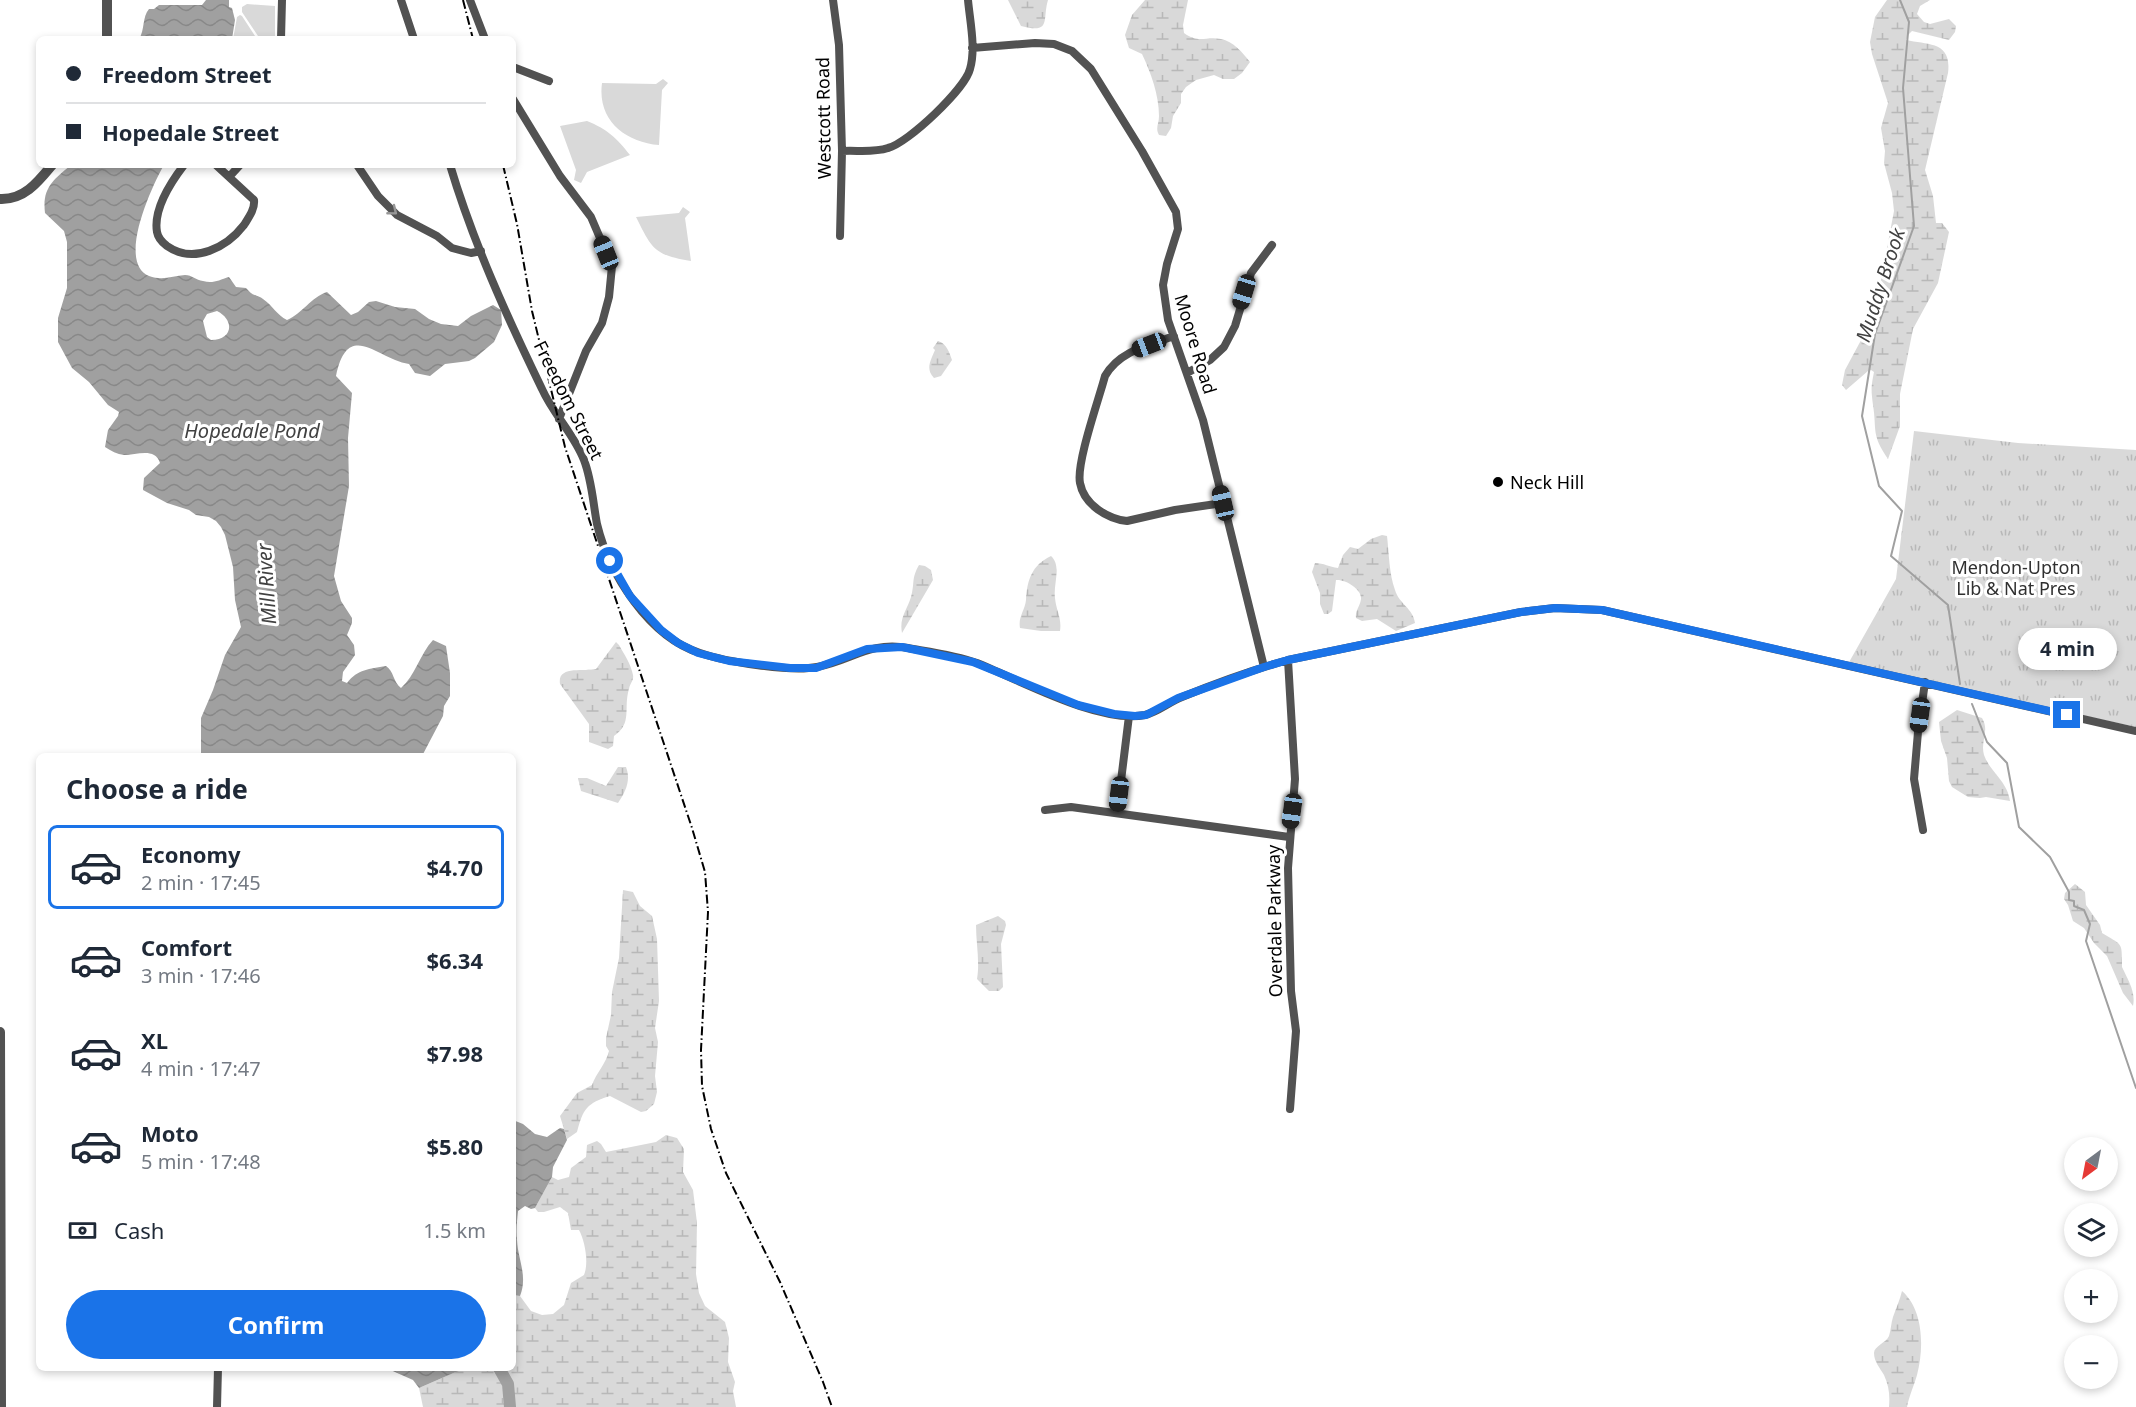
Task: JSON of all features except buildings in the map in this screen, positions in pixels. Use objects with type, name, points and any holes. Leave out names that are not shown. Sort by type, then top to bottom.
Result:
[{"type":"street","points":[[106,36],[107,0]]},
{"type":"street","points":[[281,36],[282,0]]},
{"type":"street","points":[[401,0],[413,36]]},
{"type":"street","points":[[470,0],[483,36]]},
{"type":"street","name":"Westcott Road","points":[[833,0],[839,45],[842,151],[840,236]]},
{"type":"street","points":[[842,151],[879,151],[895,146],[930,118],[967,77],[972,48],[968,0]]},
{"type":"street","name":"Moore Road","points":[[972,48],[1035,43],[1054,44],[1072,51],[1091,69],[1142,151],[1176,212],[1178,229],[1162,285],[1164,304],[1203,420],[1264,667]]},
{"type":"street","points":[[516,69],[549,81]]},
{"type":"street","points":[[516,104],[560,176],[591,217],[612,266],[609,297],[602,323],[586,351],[559,418]]},
{"type":"street","points":[[0,199],[12,198],[25,193],[49,168]]},
{"type":"street","points":[[182,168],[162,202],[156,231],[163,243],[177,252],[195,254],[211,251],[228,240],[246,222],[254,207],[254,200],[219,168]]},
{"type":"street","points":[[229,177],[237,168]]},
{"type":"street","points":[[359,168],[378,196],[397,215],[437,236],[452,248],[471,253],[481,251]]},
{"type":"street","name":"Freedom Street","points":[[451,168],[461,203],[543,392],[584,460],[601,536],[620,580],[638,607],[661,630],[698,653],[729,661],[805,668],[827,664],[867,649],[902,647],[973,662],[1078,705],[1129,716],[1146,715],[1178,698],[1288,660],[1521,612],[1579,608],[1602,610],[2136,731]]},
{"type":"street","points":[[1186,373],[1210,360],[1224,347],[1235,326],[1251,273],[1272,245]]},
{"type":"street","points":[[1174,336],[1134,351],[1109,368],[1081,464],[1080,483],[1091,504],[1103,513],[1127,521],[1175,510],[1223,503]]},
{"type":"street","name":"Overdale Parkway","points":[[1288,660],[1295,760],[1288,868],[1290,973],[1296,1031],[1290,1109]]},
{"type":"street","points":[[1923,830],[1914,779],[1925,682]]},
{"type":"street","points":[[1117,813],[1129,716]]},
{"type":"street","points":[[1045,810],[1071,807],[1289,837]]},
{"type":"street","points":[[0,1032],[1,1407]]},
{"type":"street","points":[[217,1407],[218,1371]]},
{"type":"green space","points":[[1008,0],[1048,0],[1042,27],[1021,26]]},
{"type":"green space","points":[[1145,0],[1188,0],[1183,25],[1184,33],[1198,39],[1215,38],[1230,42],[1250,62],[1234,79],[1223,79],[1214,75],[1196,80],[1186,87],[1181,94],[1181,103],[1173,116],[1171,128],[1166,136],[1158,133],[1158,100],[1142,54],[1129,48],[1125,35],[1132,15]]},
{"type":"green space","points":[[1887,0],[1930,0],[1920,6],[1917,14],[1924,22],[1930,24],[1949,19],[1956,26],[1949,40],[1912,31],[1906,40],[1937,46],[1946,55],[1948,63],[1948,73],[1925,170],[1933,196],[1936,223],[1942,223],[1949,232],[1938,283],[1913,329],[1900,394],[1900,426],[1888,459],[1879,444],[1876,432],[1872,392],[1874,372],[1868,371],[1846,390],[1842,385],[1845,370],[1874,316],[1894,211],[1884,163],[1885,151],[1881,128],[1888,103],[1870,42],[1875,17]]},
{"type":"green space","points":[[247,4],[275,6],[275,36],[258,36],[242,12],[242,7]]},
{"type":"green space","points":[[242,16],[255,36],[234,36],[237,17]]},
{"type":"green space","points":[[663,79],[668,83],[662,90],[659,145],[635,139],[616,127],[604,108],[602,83],[656,84]]},
{"type":"green space","points":[[587,121],[611,135],[630,155],[587,172],[581,183],[574,180],[576,170],[560,126]]},
{"type":"green space","points":[[683,207],[690,212],[685,218],[691,261],[669,256],[656,249],[646,237],[636,217],[679,213]]},
{"type":"green space","points":[[938,341],[946,346],[952,360],[941,376],[934,378],[931,375],[930,364],[935,350],[933,348]]},
{"type":"green space","name":"Mendon-Upton Lib & Nat Pres","points":[[1914,431],[2018,443],[2136,450],[2136,727],[1848,664],[1896,579]]},
{"type":"green space","points":[[1382,535],[1387,536],[1390,570],[1395,590],[1412,613],[1415,623],[1396,631],[1377,619],[1362,621],[1356,618],[1361,595],[1352,585],[1340,580],[1336,580],[1332,611],[1324,614],[1320,604],[1320,593],[1312,572],[1315,563],[1338,568],[1343,555],[1350,547],[1358,549],[1371,539]]},
{"type":"green space","points":[[1051,556],[1057,570],[1055,598],[1060,631],[1020,628],[1032,574],[1039,564]]},
{"type":"green space","points":[[919,565],[931,570],[933,580],[902,633],[902,618],[911,597]]},
{"type":"green space","points":[[616,642],[629,663],[633,677],[627,696],[624,726],[614,736],[613,746],[608,749],[589,742],[589,724],[560,684],[560,678],[572,670],[596,669]]},
{"type":"green space","points":[[1957,710],[1982,718],[1985,727],[1984,755],[2006,788],[2010,801],[1968,797],[1952,787],[1939,722]]},
{"type":"green space","points":[[618,767],[626,767],[628,781],[618,803],[581,791],[578,778],[587,778],[606,786]]},
{"type":"green space","points":[[2075,884],[2085,892],[2086,905],[2100,925],[2102,933],[2120,945],[2122,967],[2132,991],[2133,1006],[2123,993],[2107,956],[2084,928],[2073,921],[2064,899],[2065,893]]},
{"type":"green space","points":[[623,890],[633,892],[640,906],[652,916],[657,939],[659,1001],[655,1028],[658,1042],[655,1076],[657,1092],[654,1104],[641,1112],[610,1096],[596,1101],[584,1112],[577,1132],[567,1139],[560,1116],[577,1093],[592,1085],[609,1051],[606,1038],[619,958]]},
{"type":"green space","points":[[998,916],[1005,921],[1006,925],[1001,944],[1003,987],[999,991],[989,991],[977,979],[976,925]]},
{"type":"green space","points":[[666,1135],[677,1138],[684,1149],[683,1172],[693,1190],[697,1223],[696,1274],[699,1293],[705,1306],[725,1322],[729,1338],[728,1362],[735,1382],[733,1391],[736,1407],[423,1407],[419,1388],[458,1371],[516,1371],[516,1295],[520,1296],[531,1311],[542,1315],[553,1314],[564,1305],[571,1283],[584,1275],[586,1252],[583,1240],[579,1230],[571,1230],[568,1213],[560,1207],[544,1212],[538,1212],[535,1208],[552,1177],[558,1180],[569,1177],[571,1168],[586,1157],[587,1145],[597,1141],[606,1152],[656,1142]]},
{"type":"green space","points":[[1902,1291],[1915,1308],[1920,1330],[1921,1354],[1907,1407],[1889,1407],[1887,1383],[1874,1353],[1876,1348],[1889,1336],[1892,1319]]},
{"type":"water","points":[[206,0],[229,0],[229,7],[232,8],[235,20],[232,36],[140,36],[149,9],[154,9],[159,5],[202,5]]},
{"type":"water","name":"Hopedale Pond","points":[[68,168],[162,168],[152,188],[140,222],[136,240],[136,255],[140,268],[149,276],[163,278],[187,275],[210,282],[229,277],[236,287],[246,288],[260,297],[287,320],[321,294],[327,292],[351,315],[369,302],[376,301],[395,307],[415,309],[441,324],[458,326],[471,316],[493,305],[501,310],[502,325],[494,342],[469,361],[445,364],[430,376],[415,373],[409,364],[365,347],[356,346],[348,349],[341,359],[336,376],[352,393],[348,438],[349,486],[334,576],[341,601],[352,618],[347,635],[354,645],[355,655],[343,672],[342,681],[347,683],[360,672],[386,666],[401,688],[433,640],[446,646],[450,673],[450,696],[444,706],[443,716],[424,753],[201,753],[201,718],[225,655],[241,627],[235,600],[233,567],[225,535],[216,521],[209,517],[196,515],[143,490],[144,478],[160,463],[154,455],[145,453],[121,455],[105,447],[108,430],[119,412],[108,405],[89,382],[72,368],[58,342],[58,318],[67,288],[67,242],[64,231],[45,213],[45,197],[54,180]],"holes":[[[217,311],[227,319],[229,329],[224,337],[211,340],[207,337],[203,321],[207,314]]]},
{"type":"water","points":[[516,1121],[535,1134],[547,1137],[560,1128],[564,1129],[567,1140],[553,1167],[552,1177],[535,1208],[525,1206],[518,1211],[517,1236],[523,1275],[520,1296],[516,1295]]},
{"type":"water","points":[[393,1371],[458,1371],[419,1388],[413,1380]]},
{"type":"waterway","name":"Muddy Brook","points":[[1900,0],[1909,22],[1903,88],[1914,226],[1875,334],[1862,416],[1879,486],[1902,511],[1891,556],[1948,605],[1960,684]]},
{"type":"waterway","name":"Muddy Brook","points":[[1972,704],[1987,742],[2007,763],[2019,827],[2050,857],[2069,892],[2069,900],[2074,901],[2074,906],[2084,910],[2090,924],[2086,941],[2136,1088]]},
{"type":"waterway","name":"Mill River","points":[[501,1371],[508,1384],[510,1407]]},
{"type":"railway","points":[[463,0],[472,36]]},
{"type":"railway","points":[[504,168],[517,224],[532,311],[565,447],[705,872],[708,912],[701,1050],[702,1086],[711,1129],[726,1173],[780,1282],[832,1407]]},
{"type":"place","name":"Neck Hill","points":[[1498,482]]},
{"type":"route","points":[[610,561],[638,607],[670,637],[698,653],[729,661],[790,668],[816,668],[867,649],[902,647],[973,662],[1078,705],[1124,716],[1146,715],[1155,712],[1178,698],[1288,660],[1521,612],[1552,608],[1602,610],[2067,715]]}]
